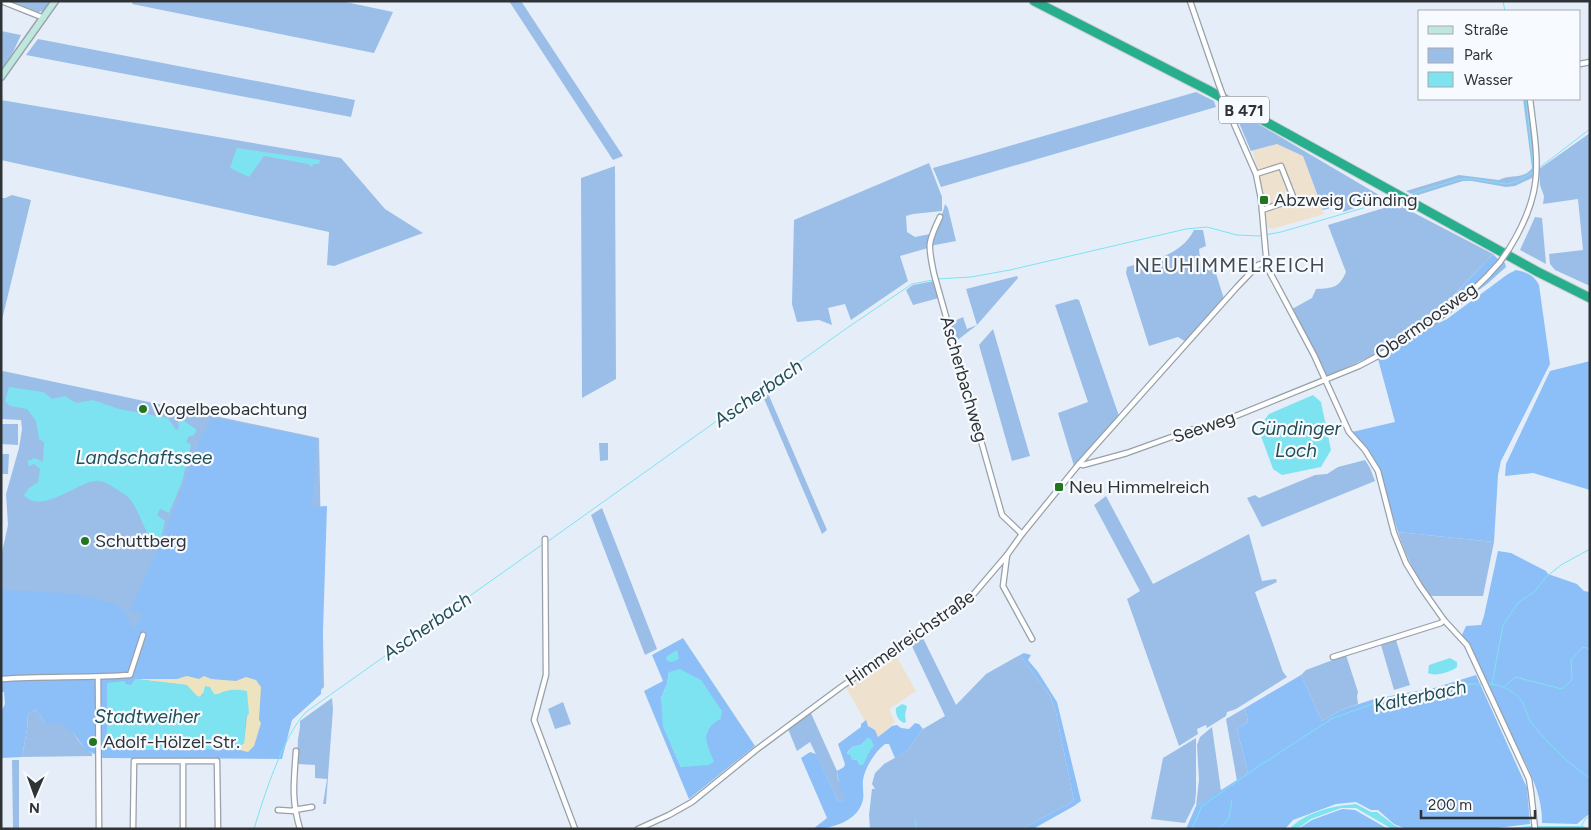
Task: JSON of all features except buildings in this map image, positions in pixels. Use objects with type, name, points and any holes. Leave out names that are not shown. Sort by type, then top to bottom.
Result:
[{"type":"highway","name":"B 471","points":[[1034,1],[1208,90],[1538,272],[1590,298]]},
{"type":"street","points":[[1,1],[44,18]]},
{"type":"street","points":[[1,77],[55,1]]},
{"type":"street","points":[[1190,1],[1218,85],[1256,174],[1262,210],[1266,262],[1349,432],[1365,450],[1378,471],[1394,533],[1406,563],[1444,620],[1467,645],[1485,682],[1529,779],[1532,792],[1534,829]]},
{"type":"street","name":"Obermoosweg","points":[[1325,380],[1378,356],[1436,318],[1481,283],[1500,262],[1509,249],[1528,212],[1536,188],[1537,165],[1530,100]]},
{"type":"street","points":[[1256,174],[1281,166],[1294,199],[1262,210]]},
{"type":"street","name":"Ascherbachweg","points":[[940,217],[930,237],[928,247],[936,280],[1002,515],[1022,534]]},
{"type":"street","name":"Himmelreichstraße","points":[[638,829],[692,802],[756,750],[841,687],[965,601],[980,588],[1079,464],[1236,287],[1258,265],[1266,262]]},
{"type":"street","name":"Seeweg","points":[[1079,464],[1083,465],[1127,453],[1191,430],[1216,424],[1325,380]]},
{"type":"street","points":[[545,542],[546,675],[534,720],[575,829]]},
{"type":"street","points":[[1007,556],[1003,586],[1032,639]]},
{"type":"street","points":[[1333,657],[1397,638],[1444,620]]},
{"type":"street","points":[[1,679],[39,676],[130,676],[143,635]]},
{"type":"street","points":[[98,677],[99,829]]},
{"type":"street","points":[[296,751],[293,796],[294,810],[300,829]]},
{"type":"street","points":[[133,829],[134,761],[217,761],[218,829]]},
{"type":"street","points":[[183,761],[183,829]]},
{"type":"street","points":[[278,810],[312,807]]},
{"type":"shaded area","points":[[1277,144],[1303,156],[1324,214],[1272,229],[1268,228],[1253,151]]},
{"type":"shaded area","points":[[1493,254],[1499,260],[1486,274],[1473,287],[1442,308]]},
{"type":"shaded area","points":[[1502,262],[1505,263],[1506,267],[1487,284],[1457,306],[1455,305]]},
{"type":"shaded area","points":[[1516,270],[1529,274],[1539,285],[1550,364],[1501,461],[1498,475],[1494,542],[1398,532],[1378,468],[1372,457],[1352,432],[1395,422],[1378,359],[1435,321],[1439,323],[1447,319]]},
{"type":"shaded area","points":[[1590,361],[1590,490],[1533,473],[1505,476],[1506,464],[1550,371]]},
{"type":"shaded area","points":[[213,418],[315,440],[312,507],[327,506],[321,694],[292,720],[282,759],[103,758],[86,750],[74,734],[61,723],[45,723],[36,710],[28,713],[22,757],[1,758],[1,712],[5,704],[4,692],[1,692],[1,590],[65,593],[82,595],[112,603],[123,610],[133,630],[143,615],[130,609],[161,543],[202,435]],"holes":[[[187,676],[199,679],[204,676],[225,680],[236,680],[246,677],[261,687],[259,720],[248,752],[236,749],[186,751],[132,749],[126,684],[131,685],[135,679],[177,679]]]},
{"type":"shaded area","points":[[1498,551],[1511,553],[1546,571],[1548,574],[1577,584],[1584,591],[1590,592],[1590,816],[1588,815],[1577,824],[1542,823],[1540,800],[1532,778],[1472,652],[1472,647],[1462,635],[1466,626],[1481,625]]},
{"type":"shaded area","points":[[683,638],[755,746],[689,799],[644,691],[663,681],[652,655]],"holes":[[[669,672],[721,718],[710,725],[705,737],[681,767],[672,747],[661,698],[667,684]]]},
{"type":"shaded area","points":[[894,652],[916,691],[889,709],[895,722],[878,737],[875,730],[868,726],[845,686]]},
{"type":"shaded area","points":[[1024,653],[1031,655],[1028,660],[1057,702],[1081,801],[1033,829],[1022,829],[1074,801],[1056,713],[1050,696],[1020,655]]},
{"type":"shaded area","points":[[1301,675],[1322,721],[1341,710],[1374,699],[1434,688],[1476,675],[1527,788],[1530,824],[1489,829],[1406,829],[1394,824],[1378,810],[1371,810],[1356,802],[1336,804],[1293,820],[1285,829],[1186,829],[1196,806],[1248,773],[1237,729],[1248,722],[1245,708]]},
{"type":"shaded area","points":[[866,720],[868,726],[875,730],[878,737],[892,726],[897,725],[901,728],[909,729],[915,723],[919,724],[923,729],[907,751],[895,758],[889,744],[885,744],[874,755],[864,775],[862,803],[854,815],[834,826],[813,829],[827,818],[801,758],[810,752],[816,754],[839,802],[842,802],[845,794],[837,771],[844,767],[845,764],[838,744],[861,727],[861,724]],"holes":[[[868,738],[873,745],[860,765],[857,760],[852,759],[851,755],[847,753],[852,747],[861,745]]]},
{"type":"shaded area","points":[[1342,809],[1355,810],[1388,829],[1298,829],[1312,820]]},
{"type":"green space","points":[[10,1],[50,1],[43,11],[38,12]]},
{"type":"green space","points":[[133,1],[341,1],[393,12],[374,53],[132,4]]},
{"type":"green space","points":[[509,1],[521,1],[623,156],[613,160]]},
{"type":"green space","points":[[1,31],[21,35],[1,71]]},
{"type":"green space","points":[[38,39],[355,100],[351,117],[26,55]]},
{"type":"green space","points":[[1196,92],[1214,101],[1216,107],[941,187],[933,168]]},
{"type":"green space","points":[[1,100],[341,158],[385,209],[423,233],[334,266],[327,265],[329,232],[1,160]]},
{"type":"green space","points":[[1523,100],[1528,100],[1536,154],[1534,177],[1515,186],[1506,187],[1463,181],[1415,196],[1406,191],[1459,175],[1499,180],[1525,174],[1532,168]]},
{"type":"green space","points":[[1233,109],[1384,198],[1343,212],[1341,205],[1323,210],[1303,156],[1277,144],[1251,151]]},
{"type":"green space","points":[[1590,133],[1590,286],[1555,270],[1550,264],[1549,254],[1583,250],[1578,199],[1543,204],[1544,196],[1540,185],[1539,169]]},
{"type":"green space","points":[[929,163],[942,197],[942,211],[906,216],[907,232],[915,237],[930,234],[928,248],[900,256],[908,281],[851,320],[845,304],[828,308],[832,325],[819,320],[797,322],[792,304],[794,220]]},
{"type":"green space","points":[[615,166],[616,379],[582,398],[581,178]]},
{"type":"green space","points":[[12,195],[31,200],[1,324],[1,198]]},
{"type":"green space","points":[[945,204],[948,208],[956,241],[930,246],[942,215]]},
{"type":"green space","points":[[1397,204],[1493,254],[1434,316],[1378,353],[1326,377],[1292,309],[1312,298],[1316,289],[1338,284],[1346,272],[1328,225]]},
{"type":"green space","points":[[1535,217],[1542,218],[1546,264],[1520,250]]},
{"type":"green space","points":[[1194,230],[1203,230],[1206,246],[1199,249],[1201,267],[1213,264],[1224,299],[1186,342],[1178,337],[1149,346],[1126,273],[1127,267],[1165,256],[1182,246]]},
{"type":"green space","points":[[1017,276],[1018,278],[977,325],[966,289]]},
{"type":"green space","points":[[934,281],[939,298],[913,305],[906,290],[913,285]]},
{"type":"green space","points":[[1076,299],[1079,300],[1119,416],[1074,466],[1058,413],[1088,402],[1055,305]]},
{"type":"green space","points":[[963,317],[967,329],[977,325],[955,342],[950,323]]},
{"type":"green space","points":[[993,329],[1030,456],[1012,461],[979,345]]},
{"type":"green space","points":[[3,371],[319,438],[324,687],[288,721],[276,756],[102,755],[1,673],[1,557],[8,525],[6,494],[19,448],[22,429],[21,420],[1,419],[1,375]]},
{"type":"green space","points":[[767,391],[827,530],[822,534],[762,394]]},
{"type":"green space","points":[[1,424],[18,424],[18,445],[1,444]]},
{"type":"green space","points":[[599,443],[608,443],[608,460],[600,461]]},
{"type":"green space","points":[[1,454],[9,454],[8,474],[1,474]]},
{"type":"green space","points":[[1365,460],[1375,481],[1262,527],[1247,498],[1255,495],[1259,498],[1315,475],[1327,474],[1338,467]]},
{"type":"green space","points":[[1106,496],[1153,584],[1249,534],[1262,581],[1276,579],[1277,582],[1255,592],[1283,672],[1287,677],[1236,709],[1227,712],[1226,716],[1207,728],[1206,725],[1197,729],[1198,734],[1179,746],[1127,599],[1140,591],[1094,505]]},
{"type":"green space","points":[[602,508],[657,649],[645,655],[591,515]]},
{"type":"green space","points":[[1398,532],[1494,542],[1483,596],[1430,596],[1411,566]]},
{"type":"green space","points":[[921,634],[956,705],[986,674],[1020,655],[1050,696],[1056,713],[1074,801],[1022,829],[870,829],[869,815],[872,789],[875,789],[872,784],[875,773],[884,764],[907,751],[923,729],[945,716],[910,642]]},
{"type":"green space","points":[[1396,640],[1410,685],[1394,690],[1381,645]]},
{"type":"green space","points":[[1346,655],[1358,692],[1358,704],[1341,710],[1322,721],[1301,675],[1306,670]]},
{"type":"green space","points":[[332,698],[333,709],[326,804],[323,804],[327,779],[315,778],[315,765],[297,764],[298,739],[300,721]]},
{"type":"green space","points":[[563,702],[571,724],[555,729],[548,709]]},
{"type":"green space","points":[[1245,708],[1248,722],[1237,729],[1248,773],[1237,781],[1226,719]]},
{"type":"green space","points":[[36,710],[45,723],[61,723],[66,725],[87,750],[92,753],[92,756],[22,757],[28,713]]},
{"type":"green space","points":[[810,711],[837,771],[838,780],[846,793],[842,802],[839,802],[810,742],[797,751],[788,729]]},
{"type":"green space","points":[[1212,727],[1221,791],[1196,806],[1199,780],[1197,745],[1200,737]]},
{"type":"green space","points":[[1196,738],[1195,803],[1185,823],[1151,819],[1163,758]]},
{"type":"green space","points":[[12,760],[19,760],[19,829],[13,829]]},
{"type":"sand","points":[[187,676],[199,679],[204,676],[211,679],[236,681],[246,677],[256,680],[261,687],[259,720],[261,723],[254,746],[248,752],[236,749],[244,743],[248,707],[218,695],[203,693],[200,697],[197,696],[186,685],[135,679],[177,679]]},
{"type":"water","points":[[237,148],[320,160],[319,164],[314,164],[311,167],[308,164],[264,156],[249,177],[230,168]]},
{"type":"water","name":"Landschaftssee","points":[[9,387],[43,392],[52,399],[65,396],[76,403],[93,400],[119,409],[168,418],[176,430],[179,428],[178,420],[184,421],[197,430],[193,436],[189,436],[186,442],[191,445],[182,482],[169,513],[160,509],[157,515],[165,521],[160,542],[156,546],[151,545],[147,531],[131,500],[103,482],[87,483],[59,496],[40,502],[31,500],[24,495],[28,489],[38,482],[40,469],[34,464],[29,466],[27,461],[35,458],[43,462],[44,442],[39,439],[36,421],[27,409],[10,406],[5,401]]},
{"type":"water","name":"Gündinger Loch","points":[[1313,395],[1321,402],[1331,450],[1321,467],[1282,475],[1273,469],[1258,428],[1269,414]]},
{"type":"water","points":[[677,650],[679,659],[672,662],[667,661],[667,656]]},
{"type":"water","points":[[1450,658],[1457,662],[1457,667],[1439,674],[1428,673],[1429,665]]},
{"type":"water","points":[[680,669],[701,680],[722,711],[721,718],[709,728],[706,737],[714,762],[709,765],[681,767],[663,727],[661,698],[667,684],[669,672]]},
{"type":"water","name":"Stadtweiher","points":[[135,679],[187,685],[200,697],[203,695],[205,686],[210,687],[214,694],[231,690],[247,691],[249,713],[246,718],[244,743],[236,749],[145,750],[109,748],[107,733],[107,683],[124,681],[126,684],[131,685]]},
{"type":"water","points":[[902,704],[907,706],[906,722],[904,723],[899,719],[896,712],[896,708]]},
{"type":"water","points":[[868,738],[871,739],[874,746],[863,765],[860,765],[857,760],[852,759],[851,755],[847,754],[852,747],[861,745]]},
{"type":"water","points":[[1356,804],[1371,812],[1377,812],[1394,825],[1403,829],[1392,829],[1356,808],[1341,808],[1311,819],[1297,829],[1289,829],[1311,814],[1338,806]]},
{"type":"water","points":[[1528,826],[1583,826],[1590,829],[1505,829]]},
{"type":"waterway","points":[[1503,1],[1505,10]]},
{"type":"waterway","points":[[1526,100],[1534,172]]},
{"type":"waterway","name":"Ascherbach","points":[[1539,168],[1590,129]]},
{"type":"waterway","name":"Ascherbach","points":[[1411,194],[1459,179],[1507,184],[1534,172]]},
{"type":"waterway","name":"Ascherbach","points":[[937,279],[971,277],[1010,270],[1186,229],[1207,227],[1237,235],[1259,236],[1281,232],[1394,199]]},
{"type":"waterway","name":"Ascherbach","points":[[547,542],[847,328],[912,284],[933,280]]},
{"type":"waterway","name":"Ascherbach","points":[[254,829],[282,751],[306,712],[543,544]]},
{"type":"waterway","points":[[1492,684],[1503,625],[1518,603],[1535,591],[1546,577],[1561,565],[1590,549]]},
{"type":"waterway","points":[[1505,686],[1515,677],[1562,689],[1572,680],[1571,660],[1583,647],[1590,649]]},
{"type":"waterway","name":"Kalterbach","points":[[1192,829],[1202,806],[1331,719],[1386,699],[1470,684],[1483,684]]},
{"type":"waterway","name":"Kalterbach","points":[[1487,684],[1506,688],[1518,696],[1531,722],[1539,732],[1567,760],[1590,778]]},
{"type":"waterway","points":[[1221,827],[1229,818],[1232,800]]},
{"type":"waterway","points":[[1580,829],[1585,819],[1590,816]]},
{"type":"waterway","points":[[915,820],[917,829]]},
{"type":"place","name":"Abzweig Günding","points":[[1264,200]]},
{"type":"place","name":"Vogelbeobachtung","points":[[143,409]]},
{"type":"place","name":"Neu Himmelreich","points":[[1059,487]]},
{"type":"place","name":"Schuttberg","points":[[85,541]]},
{"type":"place","name":"Adolf-Hölzel-Str.","points":[[93,742]]},
{"type":"district","name":"NEUHIMMELREICH","points":[[1230,265]]}]
